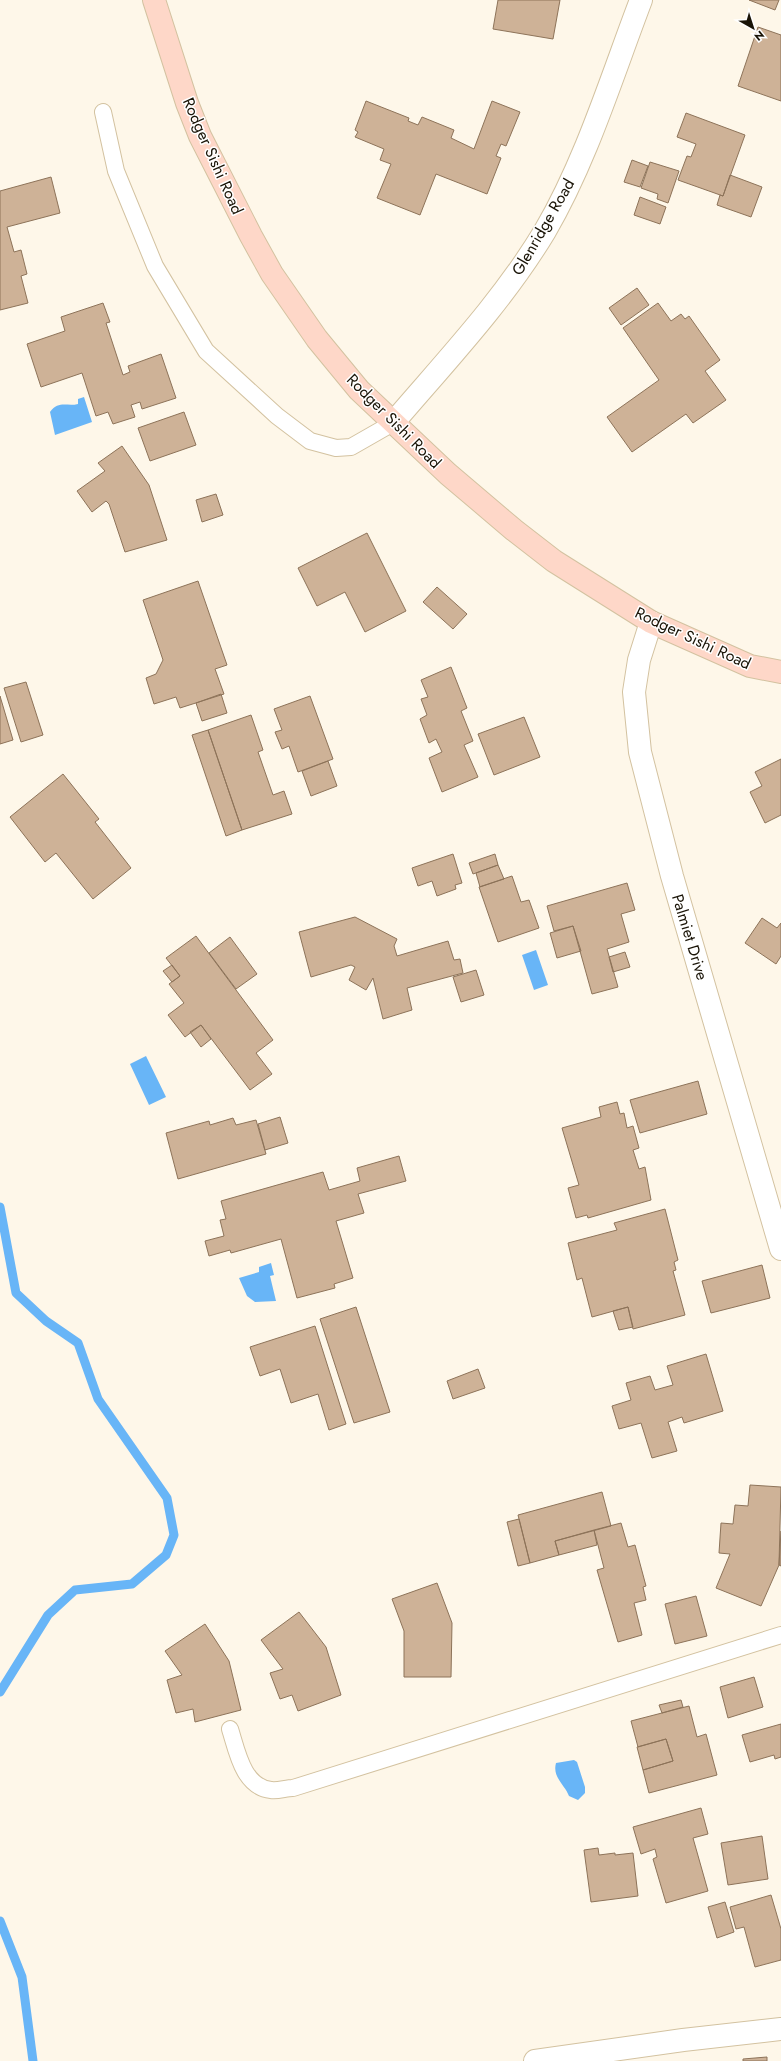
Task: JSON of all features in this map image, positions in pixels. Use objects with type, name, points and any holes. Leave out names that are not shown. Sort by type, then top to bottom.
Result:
[{"type":"main road","name":"Rodger Sishi Road","points":[[154,0],[187,103],[200,136],[250,236],[272,274],[317,339],[359,390],[448,474],[536,548],[651,622],[750,666],[781,672]]},
{"type":"street","name":"Glenridge Road","points":[[393,423],[473,329],[512,280],[545,231],[573,178],[641,0]]},
{"type":"street","name":"Palmiet Drive","points":[[651,622],[639,660],[634,692],[640,752],[672,876],[781,1249]]},
{"type":"street","points":[[535,2061],[781,2029]]},
{"type":"lane","points":[[103,112],[116,171],[155,266],[206,351],[277,416],[310,440],[336,448],[351,447],[393,423]]},
{"type":"lane","points":[[230,1729],[245,1772],[250,1779],[259,1786],[271,1790],[293,1788],[781,1635]]},
{"type":"water","points":[[84,397],[92,422],[55,435],[50,412],[53,408],[60,405],[78,404],[78,399]]},
{"type":"water","points":[[536,950],[548,985],[534,990],[522,955]]},
{"type":"water","points":[[146,1056],[166,1097],[149,1105],[130,1064]]},
{"type":"water","points":[[271,1263],[274,1275],[270,1276],[276,1301],[255,1302],[247,1296],[239,1278],[259,1272],[259,1267]]},
{"type":"water","points":[[574,1760],[577,1762],[585,1787],[585,1793],[578,1800],[569,1796],[557,1777],[555,1768],[556,1763]]},
{"type":"building","points":[[498,0],[560,0],[553,39],[493,29]]},
{"type":"building","points":[[749,0],[779,0],[775,10]]},
{"type":"building","points":[[758,27],[781,35],[781,101],[738,86]]},
{"type":"building","points":[[366,101],[409,118],[408,121],[418,125],[422,117],[454,130],[451,138],[474,149],[492,101],[520,112],[506,146],[501,144],[496,156],[501,158],[487,194],[436,174],[420,215],[377,198],[391,164],[380,160],[384,149],[355,137],[358,132],[355,130]]},
{"type":"building","points":[[686,113],[745,135],[723,196],[678,180],[687,156],[691,157],[696,144],[677,137]]},
{"type":"building","points":[[632,160],[648,166],[640,187],[624,182]]},
{"type":"building","points":[[650,162],[679,171],[668,203],[657,199],[658,194],[641,188]]},
{"type":"building","points":[[730,175],[762,187],[751,217],[717,205],[720,195],[723,196]]},
{"type":"building","points":[[51,177],[60,213],[7,227],[14,252],[21,250],[27,274],[21,276],[28,303],[0,310],[0,191]]},
{"type":"building","points":[[640,197],[666,207],[660,224],[634,215]]},
{"type":"building","points":[[637,288],[649,305],[621,325],[609,308]]},
{"type":"building","points":[[103,303],[110,322],[106,323],[123,375],[130,372],[128,366],[161,354],[176,398],[142,409],[140,402],[131,405],[135,417],[113,424],[108,412],[96,416],[82,373],[41,387],[27,344],[65,331],[61,317]]},
{"type":"building","points":[[658,303],[671,321],[681,314],[685,319],[689,316],[720,360],[705,371],[726,400],[693,423],[686,414],[632,452],[607,417],[659,380],[623,328]]},
{"type":"building","points":[[184,412],[196,445],[150,461],[138,428]]},
{"type":"building","points":[[122,446],[149,485],[167,540],[125,552],[109,504],[106,501],[92,512],[77,491],[105,471],[98,463]]},
{"type":"building","points":[[216,494],[223,515],[202,522],[196,500]]},
{"type":"building","points":[[367,533],[406,611],[365,632],[345,592],[317,606],[298,568]]},
{"type":"building","points":[[198,581],[227,665],[215,669],[224,694],[180,708],[176,697],[154,704],[146,678],[156,674],[163,660],[143,600]]},
{"type":"building","points":[[437,587],[467,614],[453,629],[423,602]]},
{"type":"building","points":[[451,667],[467,708],[461,711],[473,741],[464,745],[478,777],[442,792],[429,758],[442,752],[436,739],[429,743],[420,719],[427,715],[421,699],[428,697],[421,680]]},
{"type":"building","points":[[26,682],[43,735],[21,742],[4,688]]},
{"type":"building","points":[[221,694],[227,713],[202,721],[196,703]]},
{"type":"building","points":[[0,696],[13,740],[0,744]]},
{"type":"building","points":[[310,696],[333,759],[298,772],[289,746],[282,749],[275,732],[282,730],[274,709]]},
{"type":"building","points":[[251,715],[263,750],[258,752],[273,795],[284,791],[292,814],[242,830],[208,730]]},
{"type":"building","points":[[524,717],[540,757],[494,775],[478,734]]},
{"type":"building","points":[[208,730],[242,830],[226,836],[192,735]]},
{"type":"building","points":[[781,759],[781,815],[765,823],[750,792],[762,786],[755,772]]},
{"type":"building","points":[[328,761],[337,786],[311,796],[302,771]]},
{"type":"building","points":[[63,774],[99,819],[95,822],[131,868],[93,899],[56,853],[45,862],[10,817]]},
{"type":"building","points":[[453,854],[462,883],[455,885],[456,889],[437,896],[432,881],[418,886],[412,868]]},
{"type":"building","points":[[495,854],[498,865],[473,874],[469,863]]},
{"type":"building","points":[[498,865],[504,879],[480,887],[476,873]]},
{"type":"building","points":[[512,876],[521,902],[529,900],[539,928],[498,942],[479,887]]},
{"type":"building","points":[[627,883],[635,910],[621,914],[629,942],[607,949],[618,987],[592,994],[573,926],[554,931],[547,906]]},
{"type":"building","points":[[355,917],[397,939],[394,946],[397,956],[448,941],[454,960],[460,959],[463,973],[407,988],[412,1010],[383,1019],[373,978],[366,990],[349,980],[355,967],[351,965],[311,977],[299,932]]},
{"type":"building","points":[[762,918],[777,928],[781,923],[781,956],[776,964],[745,943]]},
{"type":"building","points":[[573,926],[581,951],[557,958],[550,933]]},
{"type":"building","points":[[196,936],[273,1040],[256,1053],[272,1074],[250,1090],[201,1025],[185,1037],[168,1015],[184,1003],[169,984],[180,976],[166,958]]},
{"type":"building","points":[[230,937],[257,974],[236,989],[209,953]]},
{"type":"building","points":[[625,952],[630,967],[613,972],[609,957]]},
{"type":"building","points":[[172,965],[180,976],[172,982],[163,971]]},
{"type":"building","points":[[476,970],[484,995],[461,1002],[453,977]]},
{"type":"building","points":[[201,1025],[211,1039],[201,1047],[190,1032]]},
{"type":"building","points":[[698,1081],[707,1114],[640,1133],[630,1100]]},
{"type":"building","points":[[617,1102],[620,1114],[624,1113],[627,1128],[633,1126],[639,1148],[633,1150],[639,1169],[645,1167],[651,1200],[588,1218],[587,1215],[576,1218],[568,1188],[579,1185],[562,1128],[601,1117],[599,1107]]},
{"type":"building","points":[[280,1117],[288,1143],[265,1150],[258,1124]]},
{"type":"building","points":[[233,1118],[236,1125],[256,1120],[266,1154],[178,1179],[166,1133],[209,1121],[210,1125]]},
{"type":"building","points":[[399,1156],[406,1181],[358,1194],[364,1213],[336,1221],[353,1278],[334,1284],[335,1288],[297,1298],[281,1239],[231,1253],[230,1250],[209,1256],[205,1241],[224,1236],[220,1220],[226,1219],[221,1201],[323,1172],[329,1190],[360,1181],[357,1168]]},
{"type":"building","points":[[665,1209],[678,1260],[674,1262],[676,1270],[673,1271],[685,1315],[633,1329],[628,1307],[592,1317],[582,1278],[577,1280],[568,1243],[617,1230],[614,1223]]},
{"type":"building","points":[[762,1265],[770,1298],[711,1313],[702,1281]]},
{"type":"building","points":[[356,1307],[390,1412],[354,1423],[320,1319]]},
{"type":"building","points":[[628,1307],[633,1327],[619,1330],[613,1311]]},
{"type":"building","points":[[315,1326],[346,1424],[329,1430],[318,1394],[291,1403],[280,1369],[260,1376],[250,1347]]},
{"type":"building","points":[[706,1354],[723,1411],[684,1423],[682,1417],[668,1422],[677,1451],[652,1458],[641,1423],[619,1429],[612,1406],[631,1400],[626,1383],[650,1376],[655,1390],[673,1385],[667,1366]]},
{"type":"building","points":[[478,1369],[485,1388],[453,1399],[447,1381]]},
{"type":"building","points":[[750,1485],[781,1487],[779,1565],[761,1606],[716,1588],[730,1554],[719,1553],[721,1523],[733,1524],[735,1505],[748,1506]]},
{"type":"building","points":[[602,1492],[611,1526],[555,1541],[559,1555],[530,1563],[518,1515]]},
{"type":"building","points":[[519,1519],[530,1563],[518,1566],[507,1522]]},
{"type":"building","points":[[621,1523],[628,1547],[635,1545],[646,1586],[643,1587],[646,1600],[634,1603],[642,1635],[618,1642],[597,1570],[604,1568],[594,1530]]},
{"type":"building","points":[[594,1530],[597,1545],[559,1555],[555,1541]]},
{"type":"building","points":[[781,1531],[781,1566],[779,1565]]},
{"type":"building","points":[[437,1583],[452,1623],[451,1677],[404,1677],[404,1631],[392,1599]]},
{"type":"building","points":[[696,1596],[707,1636],[675,1644],[665,1604]]},
{"type":"building","points":[[299,1612],[326,1647],[341,1695],[298,1711],[292,1695],[280,1699],[270,1673],[283,1669],[261,1640]]},
{"type":"building","points":[[205,1624],[229,1661],[241,1710],[195,1722],[193,1709],[176,1713],[167,1680],[182,1675],[165,1651]]},
{"type":"building","points":[[754,1677],[763,1707],[728,1718],[720,1687]]},
{"type":"building","points":[[681,1700],[683,1707],[662,1713],[659,1705]]},
{"type":"building","points":[[689,1706],[697,1737],[706,1734],[717,1775],[649,1793],[643,1770],[673,1761],[666,1739],[638,1747],[631,1721]]},
{"type":"building","points":[[781,1724],[781,1757],[775,1759],[774,1755],[750,1762],[742,1735]]},
{"type":"building","points":[[666,1739],[673,1761],[643,1770],[637,1747]]},
{"type":"building","points":[[701,1808],[708,1834],[693,1838],[708,1891],[666,1903],[653,1859],[657,1857],[655,1849],[641,1854],[633,1827]]},
{"type":"building","points":[[762,1836],[768,1879],[728,1885],[721,1843]]},
{"type":"building","points":[[598,1848],[599,1855],[633,1853],[638,1896],[591,1902],[584,1850]]},
{"type":"building","points":[[771,1895],[781,1929],[781,1960],[755,1967],[744,1927],[736,1929],[730,1907]]},
{"type":"building","points":[[725,1902],[734,1932],[717,1938],[708,1907]]},
{"type":"building","points":[[767,2057],[767,2061],[743,2061],[743,2059]]},
{"type":"waterway","points":[[0,1207],[16,1293],[46,1321],[78,1343],[98,1399],[167,1498],[174,1535],[166,1555],[132,1584],[75,1590],[48,1615],[0,1692]]},
{"type":"waterway","points":[[0,1921],[22,1977],[33,2061]]}]
